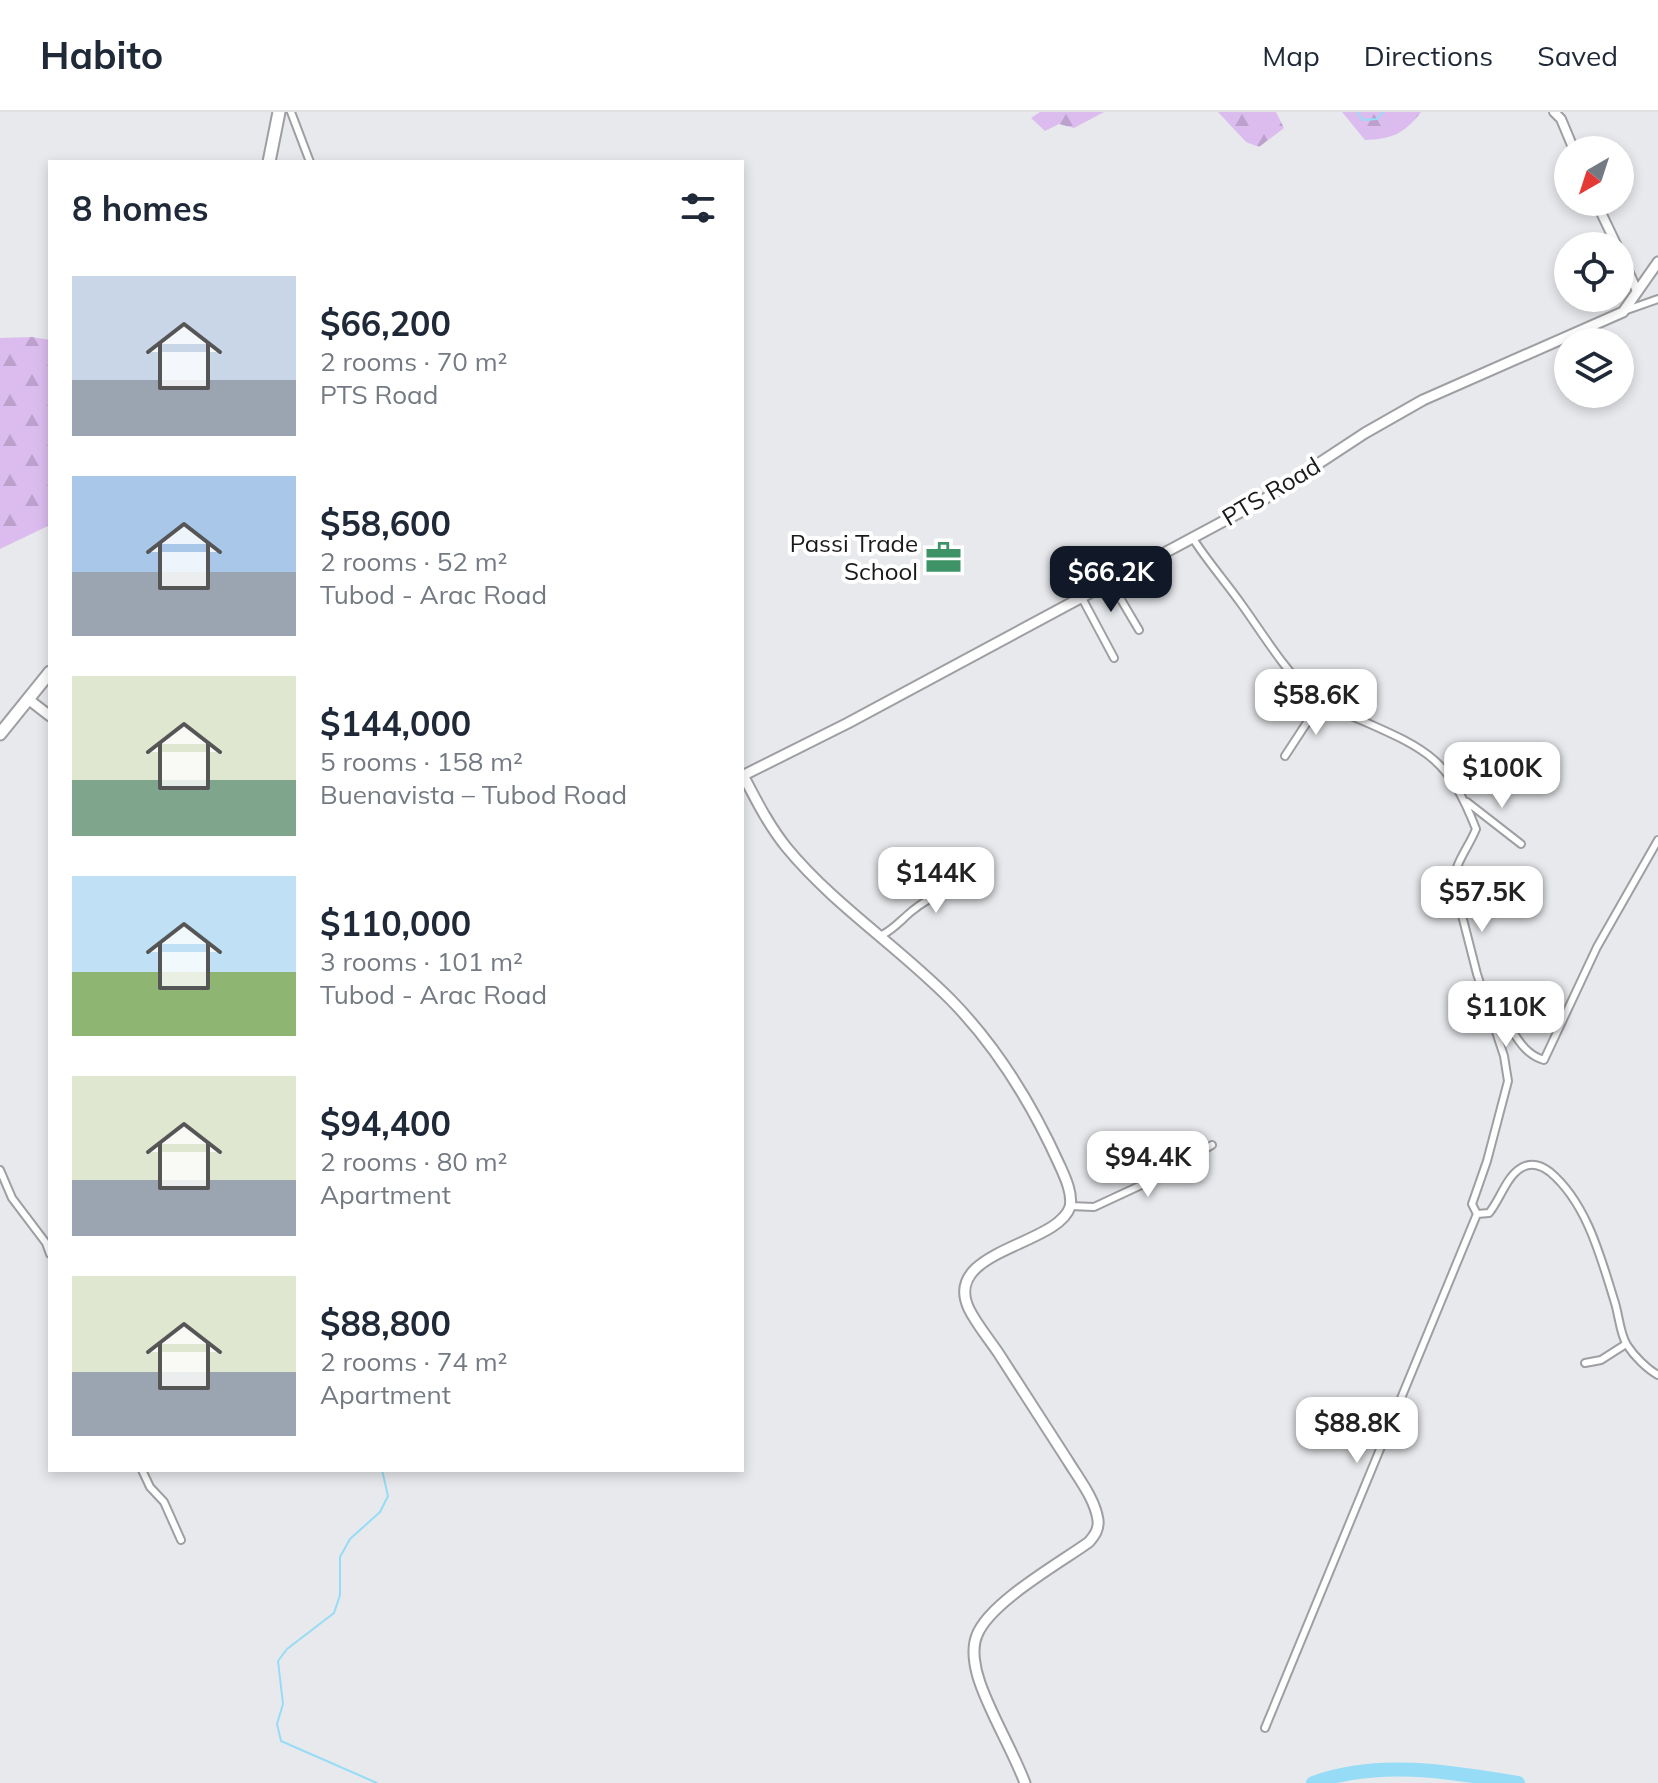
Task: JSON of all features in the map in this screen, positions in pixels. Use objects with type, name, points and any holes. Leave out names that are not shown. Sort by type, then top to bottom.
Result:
[{"type":"highway","points":[[269,160],[279,112]]},
{"type":"highway","points":[[0,734],[48,674]]},
{"type":"main road","points":[[1634,296],[1658,262]]},
{"type":"main road","name":"PTS Road","points":[[744,775],[848,723],[1263,500],[1365,433],[1423,400],[1623,312]]},
{"type":"main road","points":[[28,699],[48,714]]},
{"type":"main road","points":[[744,777],[761,811],[786,847],[823,885],[954,1003],[1011,1074],[1060,1166],[1070,1196],[1070,1206],[1054,1224],[985,1261],[968,1279],[965,1295],[980,1327],[1086,1489],[1098,1522],[1098,1529],[1089,1542],[1013,1595],[977,1633],[974,1651],[979,1681],[1025,1783]]},
{"type":"street","points":[[291,112],[309,160]]},
{"type":"street","points":[[1554,112],[1561,119],[1568,136]]},
{"type":"street","points":[[1634,284],[1637,291]]},
{"type":"street","points":[[1634,308],[1658,299]]},
{"type":"street","points":[[1192,537],[1291,671],[1321,701],[1418,748],[1436,760],[1451,776],[1476,829],[1458,861],[1454,884],[1504,1056],[1508,1081],[1472,1204],[1477,1214],[1265,1728]]},
{"type":"street","points":[[1110,581],[1139,630]]},
{"type":"street","points":[[1082,598],[1114,658]]},
{"type":"street","points":[[1285,756],[1321,701]]},
{"type":"street","points":[[1451,776],[1491,747],[1525,773],[1544,767]]},
{"type":"street","points":[[1465,801],[1521,844]]},
{"type":"street","points":[[1487,1003],[1502,1014],[1526,1051],[1544,1060],[1597,947],[1658,840]]},
{"type":"street","points":[[882,935],[895,929],[913,910],[964,883],[989,877]]},
{"type":"street","points":[[1070,1206],[1094,1207],[1150,1181],[1212,1145]]},
{"type":"street","points":[[1477,1214],[1489,1213],[1510,1179],[1519,1169],[1530,1164],[1544,1167],[1565,1185],[1580,1208],[1597,1252],[1626,1344],[1658,1375]]},
{"type":"street","points":[[0,1170],[12,1198],[48,1248]]},
{"type":"street","points":[[1585,1363],[1601,1360],[1626,1344]]},
{"type":"street","points":[[143,1472],[150,1487],[164,1502],[181,1540]]},
{"type":"green space","points":[[1040,112],[1104,112],[1074,128],[1059,124],[1045,131],[1031,118]]},
{"type":"green space","points":[[1218,112],[1276,112],[1284,128],[1259,147],[1246,142]]},
{"type":"green space","points":[[1342,112],[1421,112],[1397,134],[1365,140]]},
{"type":"green space","points":[[0,338],[48,340],[48,526],[0,549]]},
{"type":"waterway","points":[[1357,112],[1363,120],[1377,119],[1383,112]]},
{"type":"waterway","points":[[377,1783],[281,1741],[277,1724],[283,1704],[278,1661],[287,1649],[334,1613],[340,1595],[340,1557],[350,1539],[380,1512],[388,1496],[382,1472]]},
{"type":"waterway","points":[[1313,1783],[1363,1771],[1389,1770],[1441,1772],[1518,1783]]},
{"type":"place","name":"Passi Trade School","points":[[944,557]]}]
